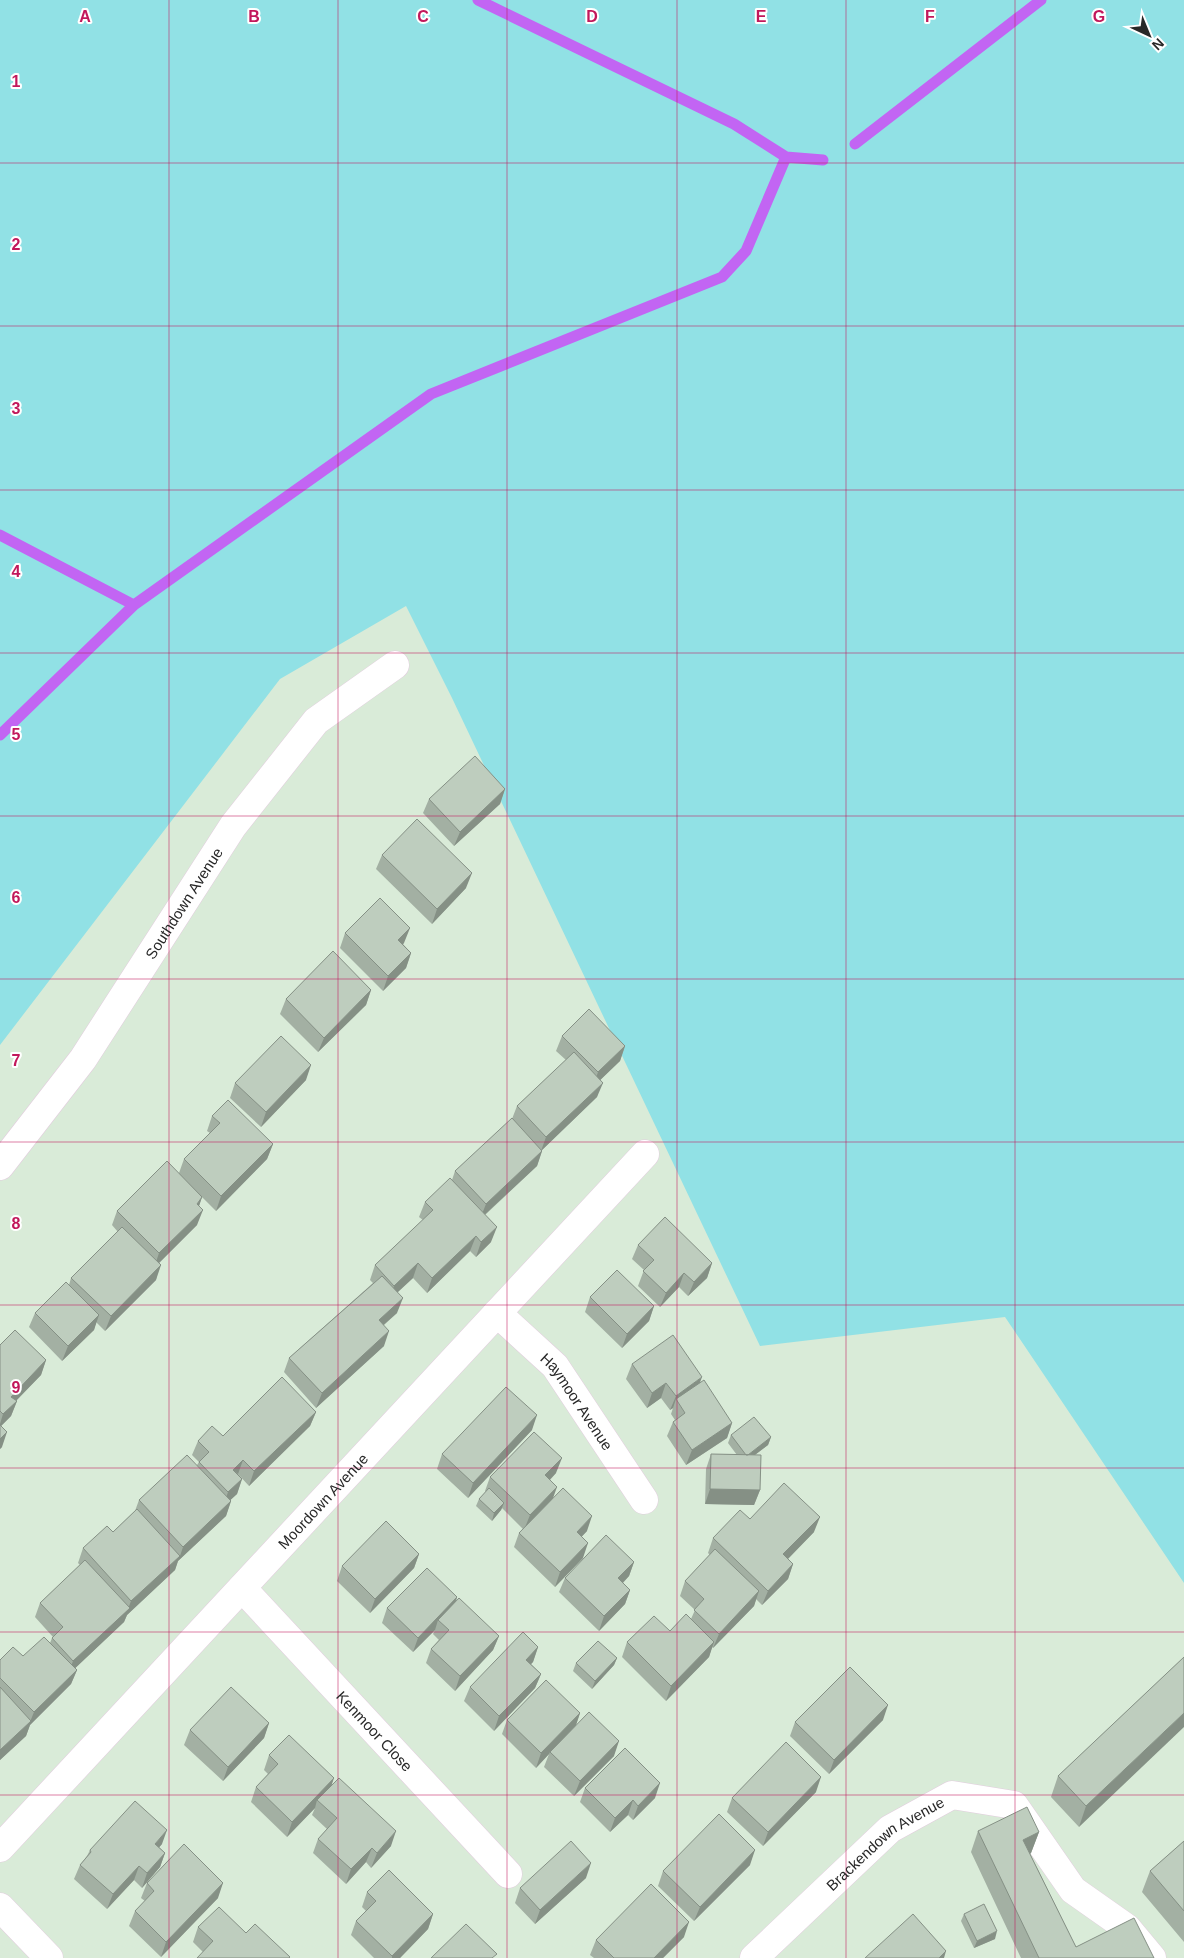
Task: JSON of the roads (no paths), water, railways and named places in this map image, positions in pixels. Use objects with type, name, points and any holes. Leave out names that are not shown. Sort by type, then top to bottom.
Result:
[{"type":"street","name":"Southdown Avenue","points":[[0,1166],[82,1059],[245,811],[316,721],[395,665]]},
{"type":"street","name":"Moordown Avenue","points":[[0,1848],[645,1154]]},
{"type":"street","name":"Haymoor Avenue","points":[[497,1313],[555,1366],[644,1500]]},
{"type":"street","name":"Kenmoor Close","points":[[242,1588],[508,1874]]},
{"type":"street","name":"Brackendown Avenue","points":[[754,1958],[890,1829],[952,1795],[1014,1805],[1073,1890],[1127,1928],[1152,1958]]},
{"type":"street","points":[[0,1907],[49,1958]]},
{"type":"waterway","points":[[478,0],[734,124],[786,157],[823,160]]},
{"type":"waterway","points":[[855,144],[1041,0]]},
{"type":"waterway","points":[[0,735],[134,605],[431,394],[722,277],[746,251],[786,157]]},
{"type":"waterway","points":[[0,535],[134,605]]}]
